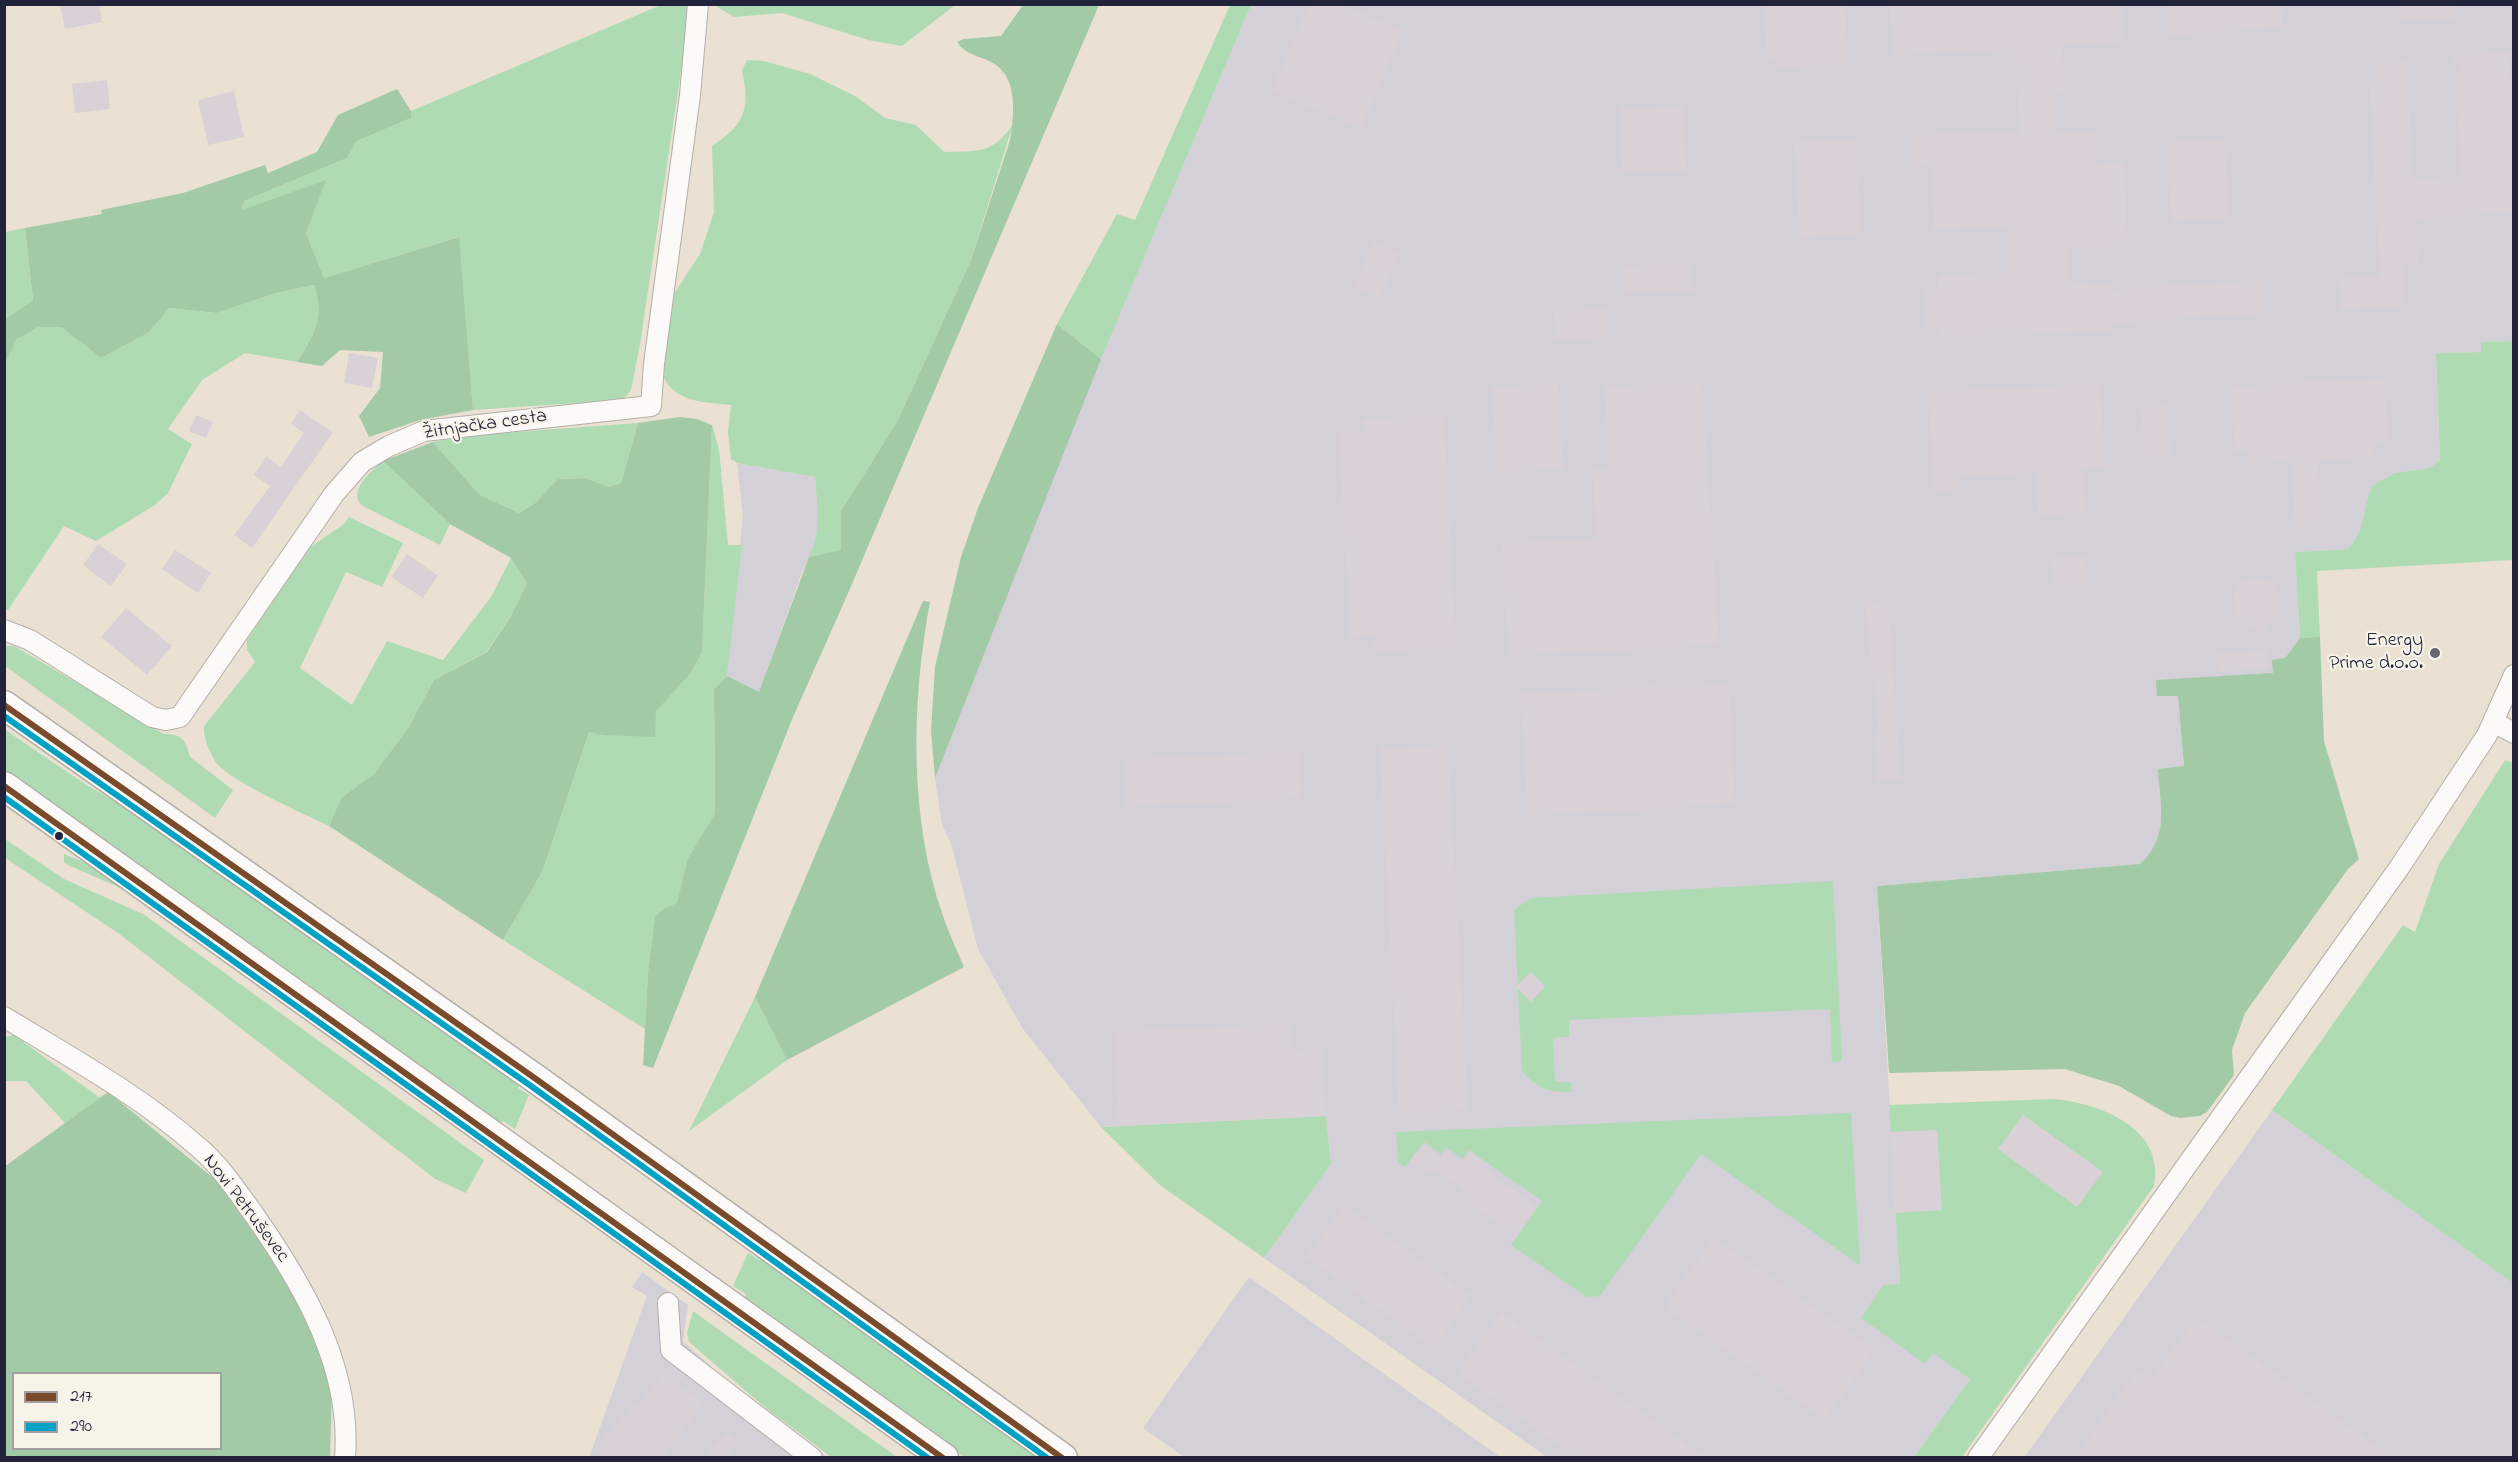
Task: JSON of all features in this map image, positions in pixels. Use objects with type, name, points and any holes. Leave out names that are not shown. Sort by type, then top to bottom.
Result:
[{"type":"main road","points":[[4,705],[536,1079],[1063,1458]]},
{"type":"main road","points":[[4,786],[944,1458]]},
{"type":"street","name":"Žitnjačka cesta","points":[[4,630],[30,640],[152,717],[166,720],[180,717],[333,494],[362,462],[389,446],[424,431],[651,406],[654,364],[690,95],[698,4]]},
{"type":"street","points":[[1978,1458],[2387,886],[2457,783],[2493,722],[2514,675]]},
{"type":"street","points":[[2493,722],[2514,733]]},
{"type":"street","name":"Novi Petruševec","points":[[4,1017],[145,1106],[198,1147],[225,1175],[282,1254],[315,1312],[339,1392],[343,1412],[345,1458]]},
{"type":"street","points":[[668,1303],[670,1350],[812,1458]]},
{"type":"shaded area","points":[[1251,5],[2513,5],[2513,341],[2482,342],[2481,352],[2436,353],[2440,460],[2431,468],[2394,473],[2372,486],[2362,528],[2356,541],[2348,549],[2295,552],[2300,638],[2273,673],[2178,696],[2184,766],[2161,820],[2158,842],[2151,855],[2140,864],[1877,886],[1900,1285],[1925,1364],[1933,1352],[1970,1379],[1914,1457],[1547,1457],[1264,1258],[1331,1164],[1326,1116],[1101,1127],[1023,1029],[978,949],[951,843],[942,825],[935,778],[1091,382]]},
{"type":"shaded area","points":[[737,463],[815,477],[819,529],[817,541],[802,572],[759,693],[727,676],[743,516]]},
{"type":"shaded area","points":[[2272,1110],[2513,1283],[2513,1457],[2024,1458]]},
{"type":"shaded area","points":[[642,1272],[688,1305],[683,1341],[743,1396],[827,1457],[589,1458],[647,1296],[632,1287]]},
{"type":"shaded area","points":[[1249,1277],[1500,1457],[1184,1457],[1143,1428]]},
{"type":"green space","points":[[661,5],[687,5],[683,58],[640,344],[631,390],[623,400],[473,410],[458,237],[324,278],[306,233],[325,181],[242,211],[244,201],[347,158],[357,141],[411,118],[411,111]]},
{"type":"green space","points":[[714,5],[955,5],[902,46],[868,40],[782,13],[734,17]]},
{"type":"green space","points":[[1023,5],[1099,5],[793,717],[653,1068],[643,1065],[648,973],[655,918],[662,910],[677,903],[688,858],[715,813],[714,689],[727,676],[759,692],[809,557],[841,550],[841,511],[897,422],[971,260],[1010,140],[1013,100],[1008,80],[996,65],[970,53],[957,42],[964,39],[1001,36]]},
{"type":"green space","points":[[1230,5],[1251,5],[1101,359],[1057,324],[1117,214],[1135,220]]},
{"type":"green space","points":[[747,60],[764,61],[810,74],[855,96],[885,118],[916,125],[944,152],[984,149],[999,141],[1013,124],[971,260],[897,422],[841,511],[841,551],[809,557],[817,528],[815,477],[737,463],[731,459],[728,432],[731,405],[692,400],[675,392],[663,376],[668,303],[700,254],[714,212],[712,146],[732,130],[743,114],[745,95],[742,70]]},
{"type":"green space","points":[[397,89],[411,111],[411,118],[357,141],[347,158],[244,201],[242,210],[326,180],[306,233],[324,278],[459,237],[473,410],[420,420],[369,437],[359,416],[380,388],[383,352],[340,350],[322,366],[297,362],[309,343],[318,318],[318,297],[315,285],[276,293],[217,313],[169,308],[148,333],[101,358],[61,327],[39,327],[17,339],[5,363],[5,319],[33,300],[25,228],[102,214],[101,210],[183,193],[265,165],[268,173],[317,152],[338,115]]},
{"type":"green space","points":[[25,228],[33,300],[5,319],[5,232]]},
{"type":"green space","points":[[316,285],[319,309],[317,326],[297,362],[245,353],[202,380],[168,429],[192,444],[168,493],[155,505],[96,541],[64,526],[8,610],[5,610],[4,363],[17,339],[39,327],[61,327],[101,358],[148,333],[168,308],[217,313],[276,293]]},
{"type":"green space","points":[[1057,324],[1101,359],[935,778],[931,731],[935,667],[961,557],[978,508]]},
{"type":"green space","points":[[2513,341],[2513,560],[2317,571],[2320,637],[2300,638],[2295,552],[2348,549],[2358,535],[2372,486],[2394,473],[2430,468],[2440,460],[2436,353],[2481,352],[2481,342]]},
{"type":"green space","points":[[680,417],[697,419],[712,425],[702,653],[690,674],[656,711],[655,737],[602,735],[589,732],[542,872],[503,940],[329,826],[341,798],[374,774],[408,728],[434,680],[487,652],[511,616],[527,583],[511,558],[450,524],[383,461],[433,442],[480,495],[519,513],[534,504],[558,479],[585,478],[609,487],[621,483],[638,423]]},
{"type":"green space","points":[[638,423],[621,483],[609,487],[585,478],[558,479],[534,504],[519,513],[480,495],[433,442],[473,435]]},
{"type":"green space","points":[[712,425],[719,449],[728,545],[742,545],[727,676],[714,689],[715,813],[688,858],[677,904],[662,910],[648,973],[645,1029],[503,940],[542,872],[589,731],[602,735],[655,711],[690,674],[702,653]]},
{"type":"green space","points":[[383,461],[450,524],[440,545],[361,505],[357,493],[359,487]]},
{"type":"green space","points":[[349,517],[403,543],[382,587],[346,572],[300,668],[352,705],[387,641],[443,660],[491,597],[511,558],[527,583],[511,616],[486,652],[434,680],[408,728],[374,774],[341,798],[329,826],[251,787],[223,769],[215,761],[209,748],[204,735],[204,726],[255,662],[247,650],[247,640],[309,548],[344,524]]},
{"type":"green space","points":[[923,601],[930,602],[919,680],[917,760],[919,801],[932,879],[945,923],[964,967],[787,1060],[755,997]]},
{"type":"green space","points":[[2320,637],[2324,741],[2359,859],[2348,869],[2245,1013],[2232,1050],[2234,1075],[2207,1112],[2200,1116],[2180,1118],[2171,1116],[2119,1086],[2065,1069],[1889,1073],[1877,886],[2140,864],[2156,843],[2159,832],[2161,808],[2158,769],[2184,766],[2178,696],[2157,696],[2156,680],[2273,673],[2272,660],[2285,658],[2300,638]]},
{"type":"green space","points":[[5,646],[14,646],[164,734],[175,735],[182,739],[190,757],[233,790],[215,818],[5,666]]},
{"type":"green space","points":[[4,729],[85,784],[179,839],[521,1082],[518,1088],[529,1095],[515,1129],[503,1121],[500,1125],[5,774]]},
{"type":"green space","points":[[2505,760],[2514,763],[2513,1283],[2272,1110],[2403,925],[2415,932],[2439,864]]},
{"type":"green space","points":[[5,839],[64,879],[143,914],[484,1160],[466,1193],[435,1179],[118,933],[5,858]]},
{"type":"green space","points":[[64,854],[96,867],[145,899],[68,865],[64,862]]},
{"type":"green space","points":[[1833,881],[1842,1061],[1832,1062],[1830,1009],[1569,1020],[1569,1037],[1553,1038],[1555,1082],[1571,1082],[1572,1092],[1557,1092],[1544,1088],[1533,1082],[1522,1071],[1514,910],[1531,898]]},
{"type":"green space","points":[[755,997],[787,1060],[689,1131]]},
{"type":"green space","points":[[14,1035],[100,1098],[65,1123],[26,1081],[5,1081],[5,1037]]},
{"type":"green space","points":[[108,1092],[217,1181],[279,1267],[311,1323],[332,1391],[330,1457],[5,1457],[4,1167]]},
{"type":"green space","points":[[2054,1099],[2091,1106],[2109,1113],[2140,1134],[2150,1149],[2155,1166],[2154,1186],[1962,1457],[1914,1457],[1970,1379],[1933,1353],[1925,1364],[1861,1318],[1883,1285],[1900,1284],[1889,1105]]},
{"type":"green space","points":[[1851,1113],[1860,1265],[1701,1154],[1600,1296],[1587,1297],[1511,1245],[1542,1201],[1469,1150],[1463,1159],[1446,1147],[1441,1154],[1424,1142],[1405,1167],[1398,1162],[1396,1132]]},
{"type":"green space","points":[[1326,1116],[1331,1164],[1264,1258],[1161,1186],[1101,1127]]},
{"type":"green space","points":[[748,1253],[760,1260],[763,1255],[1046,1457],[964,1457],[744,1299],[746,1294],[733,1286]]},
{"type":"green space","points":[[693,1311],[897,1457],[831,1457],[767,1409],[689,1342],[687,1333]]},
{"type":"building","points":[[60,4],[99,4],[102,22],[65,29]]},
{"type":"building","points":[[1309,4],[1340,4],[1403,31],[1361,129],[1272,91]]},
{"type":"building","points":[[1764,4],[1845,4],[1848,63],[1775,67],[1774,59],[1767,59]]},
{"type":"building","points":[[1889,4],[2122,4],[2125,41],[2062,45],[2064,94],[2056,95],[2057,132],[2095,131],[2095,163],[2125,162],[2127,247],[2069,248],[2069,282],[2112,284],[2112,290],[2263,280],[2265,313],[2113,323],[2113,331],[2070,331],[2070,334],[1938,336],[1938,329],[1926,329],[1922,289],[1938,289],[1938,274],[2008,273],[2007,228],[1934,230],[1933,166],[1913,167],[1912,135],[2019,133],[2016,48],[1893,56]]},
{"type":"building","points":[[2166,4],[2281,4],[2283,28],[2169,35]]},
{"type":"building","points":[[2400,4],[2457,4],[2457,18],[2400,21]]},
{"type":"building","points":[[2509,53],[2514,127],[2514,213],[2416,218],[2418,264],[2402,265],[2404,302],[2398,302],[2398,307],[2340,310],[2338,279],[2380,276],[2369,80],[2377,80],[2376,64],[2407,62],[2413,178],[2461,177],[2455,77],[2462,69],[2447,57]]},
{"type":"building","points":[[107,80],[110,109],[75,113],[72,84]]},
{"type":"building","points":[[234,91],[244,137],[208,145],[198,100]]},
{"type":"building","points":[[1684,106],[1686,171],[1622,173],[1620,108]]},
{"type":"building","points":[[1855,139],[1861,234],[1800,238],[1794,143]]},
{"type":"building","points":[[2225,140],[2228,219],[2171,222],[2167,143]]},
{"type":"building","points":[[1373,242],[1399,253],[1380,298],[1354,287]]},
{"type":"building","points":[[1692,263],[1693,291],[1625,293],[1624,266]]},
{"type":"building","points":[[1608,310],[1609,337],[1555,339],[1554,312]]},
{"type":"building","points":[[349,353],[378,358],[372,388],[344,383]]},
{"type":"building","points":[[2384,378],[2388,442],[2374,443],[2375,456],[2318,460],[2320,527],[2295,528],[2292,461],[2248,464],[2247,450],[2235,451],[2231,387]]},
{"type":"building","points":[[1702,382],[1719,645],[1508,656],[1502,544],[1596,539],[1593,470],[1609,469],[1605,387]]},
{"type":"building","points":[[1558,383],[1563,469],[1497,473],[1492,387]]},
{"type":"building","points":[[2100,383],[2105,468],[2083,469],[2086,512],[2038,515],[2036,472],[1959,477],[1959,489],[1934,491],[1928,393]]},
{"type":"building","points":[[2168,406],[2170,455],[2145,457],[2141,408]]},
{"type":"building","points":[[300,410],[333,432],[252,548],[234,535],[270,486],[254,475],[266,456],[281,467],[304,433],[291,424]]},
{"type":"building","points":[[196,415],[213,422],[206,438],[189,431]]},
{"type":"building","points":[[1444,415],[1456,647],[1375,651],[1374,636],[1350,638],[1339,433],[1364,432],[1363,419]]},
{"type":"building","points":[[98,544],[127,564],[111,586],[83,565]]},
{"type":"building","points":[[175,550],[211,573],[198,593],[162,569]]},
{"type":"building","points":[[407,554],[438,576],[423,598],[391,577]]},
{"type":"building","points":[[2086,557],[2088,583],[2052,585],[2050,559]]},
{"type":"building","points":[[2256,577],[2271,582],[2281,597],[2281,608],[2276,618],[2266,626],[2267,637],[2239,620],[2233,611],[2234,591],[2240,583]]},
{"type":"building","points":[[1888,601],[1901,779],[1876,780],[1874,737],[1879,736],[1865,602]]},
{"type":"building","points":[[126,608],[172,646],[147,675],[101,637]]},
{"type":"building","points":[[2268,649],[2269,669],[2218,672],[2216,653]]},
{"type":"building","points":[[1729,685],[1735,804],[1528,816],[1520,694],[1658,686],[1658,689]]},
{"type":"building","points":[[1448,745],[1468,1110],[1399,1113],[1380,748]]},
{"type":"building","points":[[1299,751],[1302,798],[1125,807],[1123,760]]},
{"type":"building","points":[[1530,972],[1545,986],[1531,1002],[1516,987]]},
{"type":"building","points":[[1292,1023],[1293,1050],[1323,1048],[1326,1116],[1119,1126],[1115,1032]]},
{"type":"building","points":[[2023,1115],[2103,1172],[2077,1207],[1998,1149]]},
{"type":"building","points":[[1937,1130],[1942,1210],[1894,1213],[1890,1132]]},
{"type":"building","points":[[1423,1144],[1441,1157],[1429,1174],[1410,1161]]},
{"type":"building","points":[[1446,1150],[1462,1162],[1470,1152],[1483,1162],[1480,1166],[1536,1206],[1514,1236],[1471,1205],[1475,1199],[1434,1169]]},
{"type":"building","points":[[1344,1205],[1471,1296],[1434,1349],[1306,1257]]},
{"type":"building","points":[[1714,1237],[1875,1350],[1825,1420],[1664,1307]]},
{"type":"building","points":[[1501,1312],[1706,1458],[1576,1458],[1457,1373]]},
{"type":"building","points":[[2196,1317],[2393,1458],[2075,1458],[2137,1369],[2151,1379]]},
{"type":"building","points":[[663,1373],[704,1403],[663,1458],[603,1458],[594,1450],[635,1403],[638,1406]]},
{"type":"building","points":[[727,1431],[739,1442],[725,1458],[703,1458]]},
{"type":"transit line","name":"217","points":[[4,705],[536,1079],[1062,1458]]},
{"type":"transit line","name":"290","points":[[4,716],[531,1086],[1047,1458]]},
{"type":"transit line","name":"217","points":[[4,786],[943,1458]]},
{"type":"transit line","name":"290","points":[[4,797],[928,1458]]},
{"type":"place","name":"Energy Prime d.o.o.","points":[[2435,653]]}]
